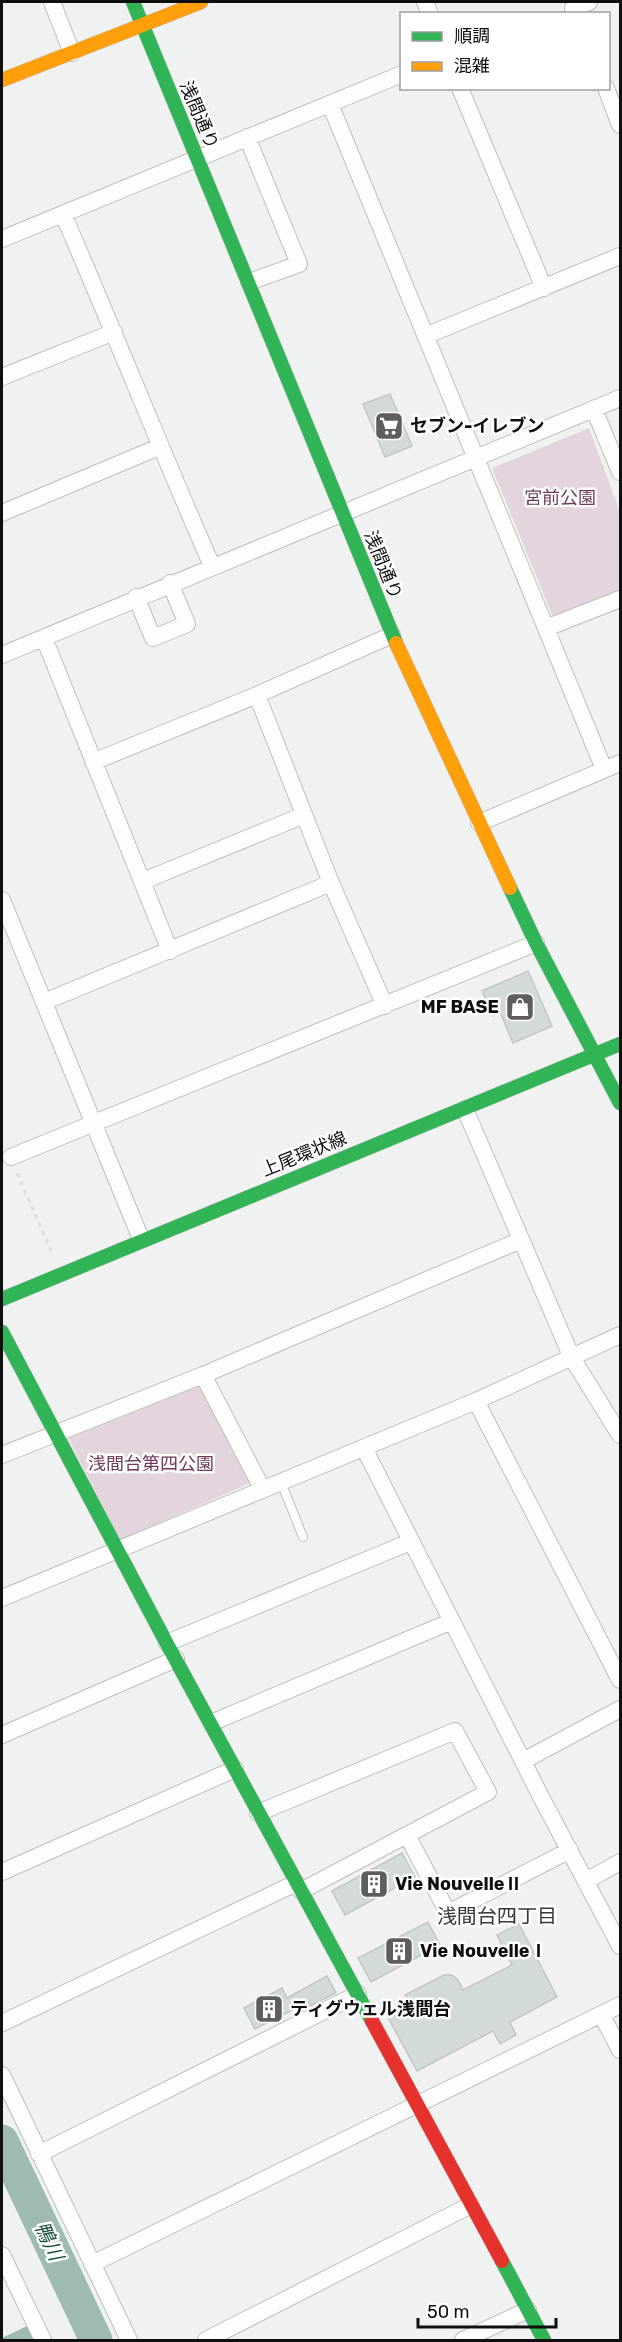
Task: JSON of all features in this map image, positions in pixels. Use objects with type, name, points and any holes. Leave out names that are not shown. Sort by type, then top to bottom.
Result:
[{"type":"street","points":[[52,2],[72,53]]},
{"type":"street","name":"浅間通り","points":[[133,2],[392,635],[536,944],[621,1103]]},
{"type":"street","points":[[2,80],[201,2]]},
{"type":"street","points":[[2,239],[400,75]]},
{"type":"street","points":[[461,90],[544,288]]},
{"type":"street","points":[[607,90],[621,125]]},
{"type":"street","points":[[330,104],[604,769]]},
{"type":"street","points":[[247,137],[299,264],[249,282]]},
{"type":"street","points":[[63,214],[114,332],[159,447],[212,566]]},
{"type":"street","points":[[425,336],[621,256]]},
{"type":"street","points":[[2,377],[114,332]]},
{"type":"street","points":[[2,655],[136,597],[621,398]]},
{"type":"street","points":[[594,409],[621,472]]},
{"type":"street","points":[[2,513],[159,447]]},
{"type":"street","points":[[136,597],[153,638],[187,624],[170,584]]},
{"type":"street","points":[[546,628],[621,599]]},
{"type":"street","points":[[93,762],[392,635]]},
{"type":"street","points":[[44,638],[170,951]]},
{"type":"street","points":[[257,694],[331,883],[385,1006]]},
{"type":"street","points":[[479,823],[621,763]]},
{"type":"street","points":[[142,881],[304,815]]},
{"type":"street","points":[[45,1002],[331,883]]},
{"type":"street","points":[[2,900],[141,1239]]},
{"type":"street","points":[[10,1157],[536,944]]},
{"type":"street","name":"上尾環状線","points":[[2,1299],[141,1239],[621,1044]]},
{"type":"street","points":[[465,1109],[572,1358],[621,1435]]},
{"type":"street","points":[[2,1455],[203,1376],[520,1240]]},
{"type":"street","points":[[2,1332],[58,1432],[258,1813],[418,2103],[544,2340]]},
{"type":"street","points":[[2,1598],[477,1401],[621,1335]]},
{"type":"street","points":[[203,1376],[262,1490]]},
{"type":"street","points":[[477,1401],[621,1680]]},
{"type":"street","points":[[364,1448],[523,1761],[621,1946]]},
{"type":"street","points":[[167,1643],[410,1542]]},
{"type":"street","points":[[211,1723],[452,1621]]},
{"type":"street","points":[[2,1735],[176,1659]]},
{"type":"street","points":[[523,1761],[621,1709]]},
{"type":"street","points":[[2,2023],[298,1887],[407,1835],[488,1792],[455,1731],[258,1813]]},
{"type":"street","points":[[2,1872],[235,1769]]},
{"type":"street","points":[[407,1835],[448,1913],[570,1850]]},
{"type":"street","points":[[586,1881],[621,1862]]},
{"type":"street","points":[[39,2154],[358,1994]]},
{"type":"street","points":[[92,2264],[418,2103],[621,2006]]},
{"type":"street","points":[[602,2016],[621,2049]]},
{"type":"street","points":[[2,2075],[129,2340]]},
{"type":"street","points":[[206,2340],[471,2205]]},
{"type":"street","points":[[2,2255],[6,2276],[43,2340]]},
{"type":"street","points":[[463,2340],[528,2310]]},
{"type":"lane","points":[[281,1482],[303,1537]]},
{"type":"path","points":[[10,1157],[56,1264]]},
{"type":"green space","name":"宮前公園","points":[[589,428],[620,512],[620,591],[553,617],[492,468]]},
{"type":"green space","name":"浅間台第四公園","points":[[200,1380],[253,1482],[120,1540],[67,1436]]},
{"type":"shaded area","points":[[27,2326],[34,2340],[2,2340],[2,2338]]},
{"type":"building","points":[[390,394],[412,446],[385,457],[363,404]]},
{"type":"building","points":[[528,971],[552,1026],[513,1043],[500,1012],[493,1016],[482,991]]},
{"type":"building","name":"Vie NouvelleⅡ","points":[[402,1853],[415,1877],[345,1915],[332,1891]]},
{"type":"building","name":"Vie NouvelleⅠ","points":[[428,1922],[440,1945],[371,1982],[358,1958]]},
{"type":"building","points":[[519,1924],[557,1997],[510,2022],[516,2035],[500,2044],[493,2031],[417,2071],[385,2012],[408,2000],[405,1995],[444,1975],[452,1975],[458,1980],[463,1990],[512,1965],[497,1935]]},
{"type":"building","points":[[327,1976],[336,1993],[310,2006],[308,2002],[255,2029],[244,2008],[282,1988],[287,1998]]},
{"type":"waterway","name":"鴨川","points":[[2,2141],[96,2340]]},
{"type":"traffic: fast","points":[[133,2],[396,643]]},
{"type":"traffic: fast","points":[[510,888],[536,943],[620,1103]]},
{"type":"traffic: fast","points":[[2,1299],[620,1044]]},
{"type":"traffic: fast","points":[[2,1332],[166,1642],[372,2021]]},
{"type":"traffic: fast","points":[[502,2261],[544,2340]]},
{"type":"traffic: slow","points":[[2,80],[201,2]]},
{"type":"traffic: slow","points":[[396,643],[510,888]]},
{"type":"traffic: jam","points":[[372,2021],[502,2261]]},
{"type":"place","name":"セブン-イレブン","points":[[389,426]]},
{"type":"place","name":"MF BASE","points":[[520,1007]]},
{"type":"place","name":"Vie NouvelleⅡ","points":[[374,1884]]},
{"type":"place","name":"Vie NouvelleⅠ","points":[[399,1951]]},
{"type":"place","name":"ティグウェル浅間台","points":[[269,2009]]},
{"type":"district","name":"浅間台四丁目","points":[[497,1916]]}]
